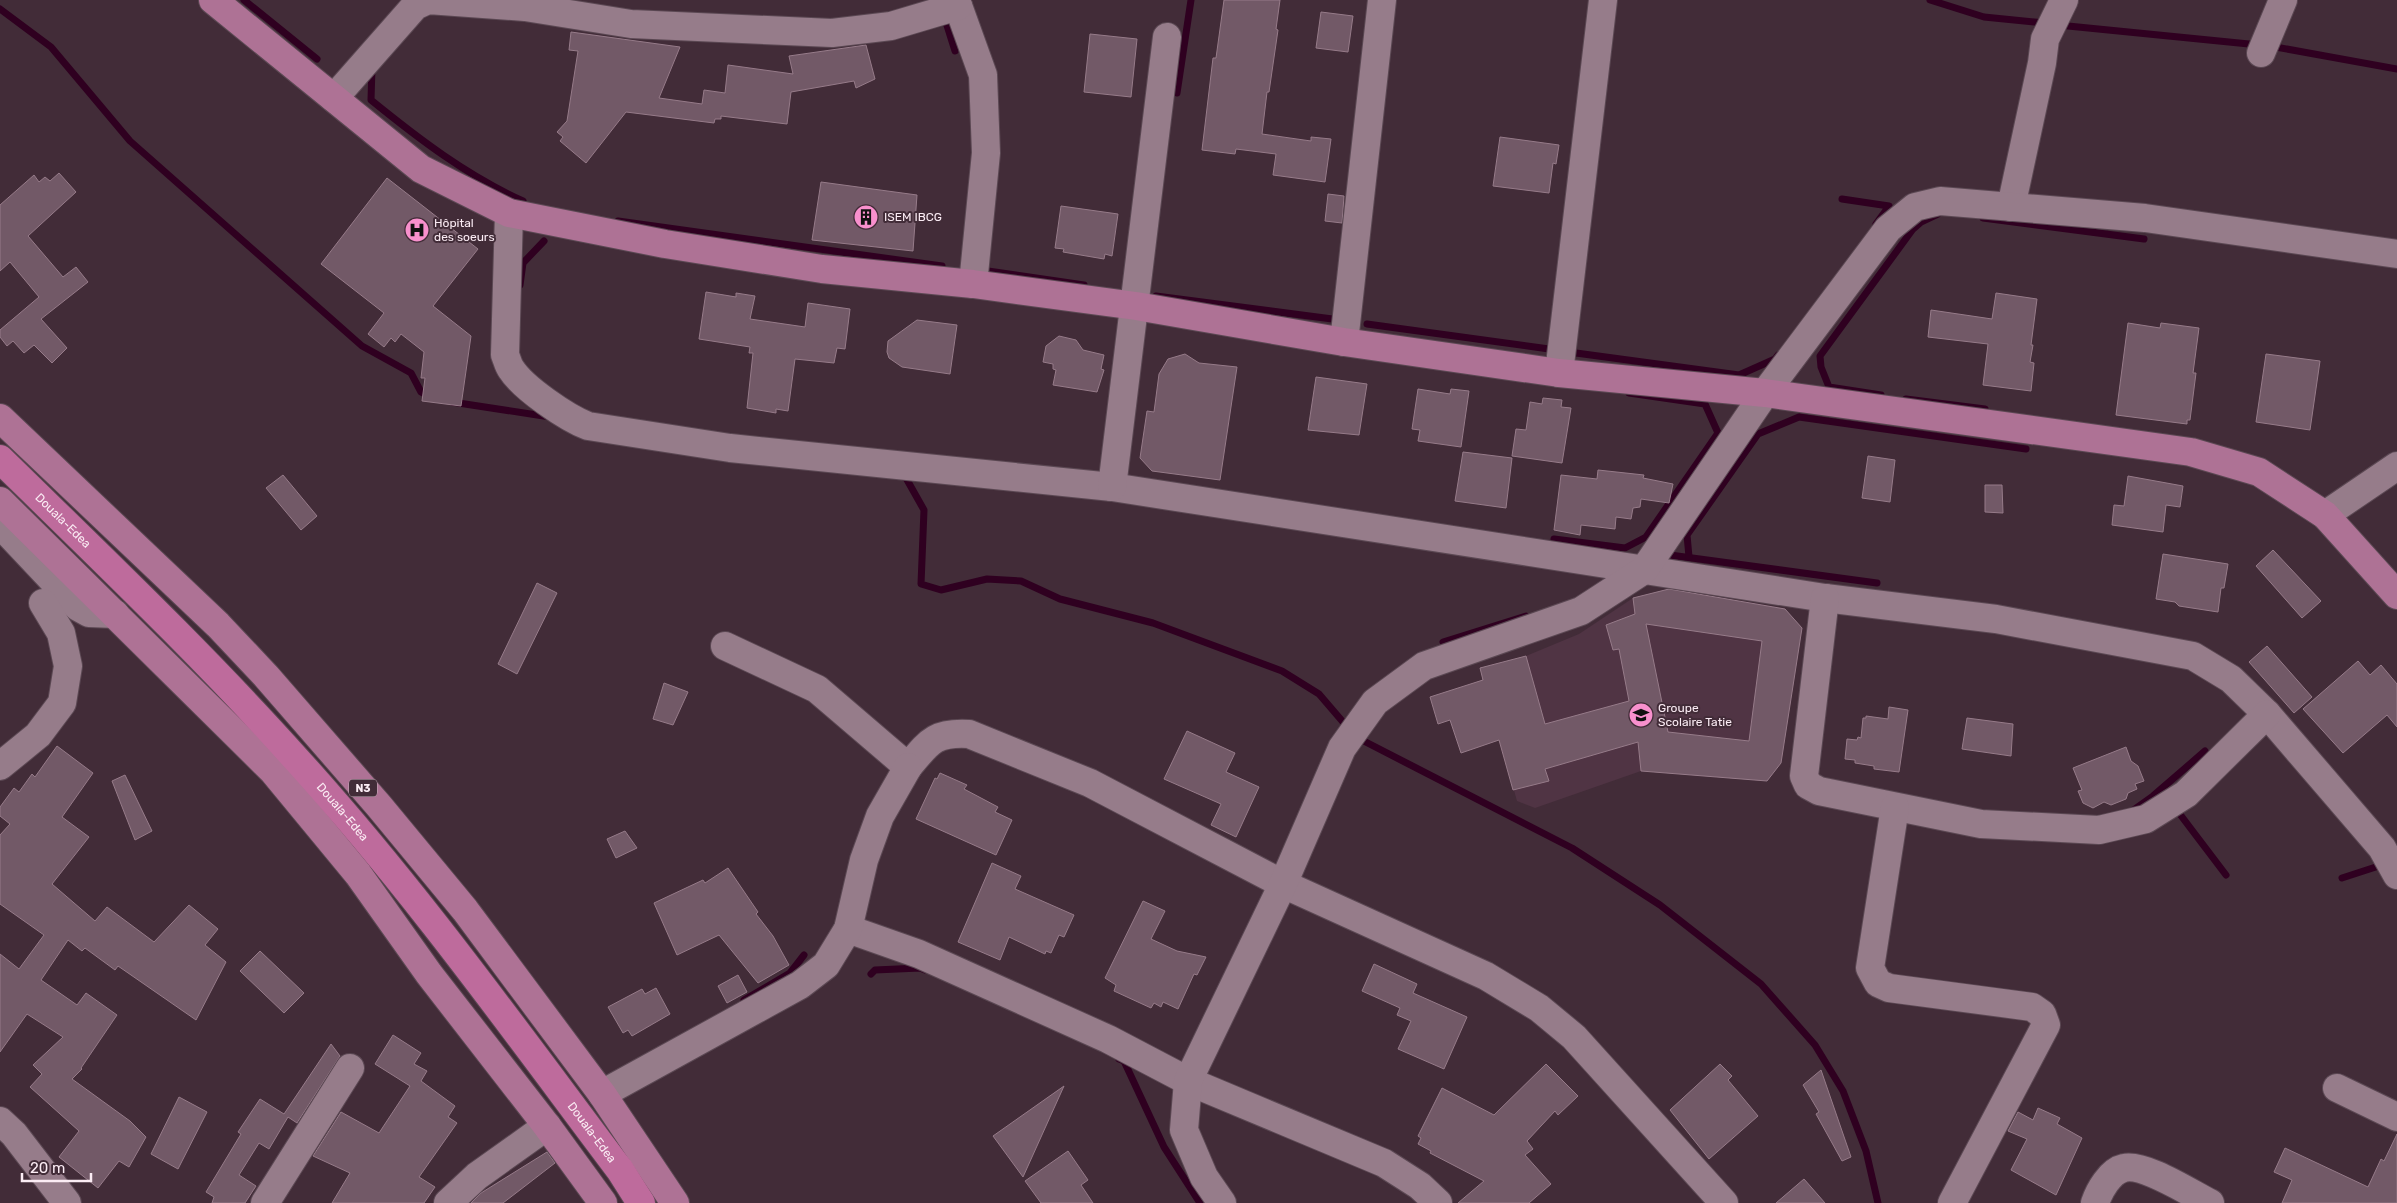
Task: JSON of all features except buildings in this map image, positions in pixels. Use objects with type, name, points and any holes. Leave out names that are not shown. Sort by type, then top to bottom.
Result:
[{"type":"highway","name":"Douala-Edea","points":[[0,459],[194,648],[304,768],[380,856],[615,1163],[641,1203]]},
{"type":"main road","points":[[213,0],[421,169],[509,213],[665,244],[822,269],[973,284],[1136,306],[1344,342],[1560,373],[1765,393],[2191,452],[2259,472],[2325,515],[2397,596]]},
{"type":"main road","name":"N3","points":[[0,418],[218,626],[266,676],[466,910],[602,1094],[675,1203]]},
{"type":"main road","points":[[0,501],[272,771],[358,874],[428,974],[547,1126],[603,1203]]},
{"type":"street","points":[[334,98],[415,6],[428,0],[526,7],[631,24],[832,33],[891,26],[957,3],[983,76],[986,152],[973,284]]},
{"type":"street","points":[[1344,342],[1382,0]]},
{"type":"street","points":[[1560,373],[1604,0]]},
{"type":"street","points":[[2011,206],[2042,63],[2043,49],[2064,0]]},
{"type":"street","points":[[2261,53],[2282,0]]},
{"type":"street","points":[[1112,487],[1168,37]]},
{"type":"street","points":[[1222,1203],[1204,1177],[1184,1130],[1188,1081],[1283,884],[1342,748],[1375,702],[1424,666],[1581,611],[1644,570],[1765,393],[1888,229],[1915,207],[1940,201],[2145,218],[2397,254]]},
{"type":"street","points":[[509,213],[505,355],[510,369],[521,381],[572,419],[588,426],[730,448],[1112,487],[1824,598],[1996,619],[2193,656],[2231,679],[2267,714],[2382,848],[2397,874]]},
{"type":"street","points":[[2325,515],[2397,466]]},
{"type":"street","points":[[0,524],[78,607],[89,613],[115,614]]},
{"type":"street","points":[[1824,598],[1804,776],[1808,785],[1819,791],[1981,824],[2099,830],[2146,819],[2186,794],[2267,714]]},
{"type":"street","points":[[0,766],[38,735],[62,703],[68,666],[61,633],[42,602]]},
{"type":"street","points":[[725,646],[802,680],[817,689],[908,767]]},
{"type":"street","points":[[602,1094],[800,986],[826,965],[848,929],[864,860],[877,825],[908,767],[928,744],[934,740],[948,733],[969,734],[1090,783],[1283,884],[1486,976],[1539,1008],[1574,1036],[1724,1203]]},
{"type":"street","points":[[1895,807],[1870,968],[1878,983],[1889,988],[2032,1007],[2042,1014],[2046,1025],[1952,1203]]},
{"type":"street","points":[[848,929],[919,954],[1108,1039],[1188,1081],[1384,1163],[1420,1186],[1438,1203]]},
{"type":"street","points":[[265,1203],[350,1068]]},
{"type":"street","points":[[2337,1088],[2397,1117]]},
{"type":"street","points":[[0,1121],[14,1134],[67,1203]]},
{"type":"street","points":[[448,1203],[477,1176],[547,1126]]},
{"type":"street","points":[[2094,1203],[2114,1173],[2124,1168],[2143,1170],[2210,1203]]},
{"type":"shaded area","name":"Groupe Scolaire Tatie","points":[[1670,589],[1785,609],[1802,628],[1781,763],[1767,781],[1641,771],[1535,808],[1517,801],[1480,668],[1526,656],[1579,634],[1633,598]]},
{"type":"waterway","points":[[244,0],[317,59]]},
{"type":"waterway","points":[[1177,93],[1191,0]]},
{"type":"waterway","points":[[1930,0],[1984,17],[2045,23]]},
{"type":"waterway","points":[[0,9],[51,47],[130,141],[362,346],[411,373],[421,392],[430,397]]},
{"type":"waterway","points":[[944,16],[955,51]]},
{"type":"waterway","points":[[2058,25],[2259,45]]},
{"type":"waterway","points":[[2270,46],[2397,69]]},
{"type":"waterway","points":[[372,67],[371,100],[407,129],[463,168],[523,201]]},
{"type":"waterway","points":[[1842,199],[1889,206],[1876,224]]},
{"type":"waterway","points":[[1881,395],[1829,387],[1821,367],[1820,356],[1913,229],[1921,222],[1938,214]]},
{"type":"waterway","points":[[1983,218],[2144,239]]},
{"type":"waterway","points":[[618,221],[942,266]]},
{"type":"waterway","points":[[520,285],[523,263],[544,241]]},
{"type":"waterway","points":[[981,270],[1084,285]]},
{"type":"waterway","points":[[1156,296],[1340,320]]},
{"type":"waterway","points":[[1367,324],[1549,349]]},
{"type":"waterway","points":[[1576,353],[1739,375],[1775,359],[1778,355]]},
{"type":"waterway","points":[[1554,539],[1625,548],[1646,537],[1718,433],[1705,404],[1629,393]]},
{"type":"waterway","points":[[1906,399],[1985,409]]},
{"type":"waterway","points":[[452,402],[550,417]]},
{"type":"waterway","points":[[1689,557],[1687,535],[1758,434],[1799,417],[2026,449]]},
{"type":"waterway","points":[[901,476],[906,478],[924,510],[921,584],[941,590],[987,579],[1021,581],[1060,599],[1153,623],[1282,671],[1319,694],[1349,729]]},
{"type":"waterway","points":[[1670,555],[1877,583]]},
{"type":"waterway","points":[[1443,642],[1526,616]]},
{"type":"waterway","points":[[1356,737],[1572,848],[1660,905],[1761,984],[1815,1045],[1843,1091],[1866,1151],[1878,1203]]},
{"type":"waterway","points":[[2132,811],[2153,796],[2205,751]]},
{"type":"waterway","points":[[2179,813],[2226,875]]},
{"type":"waterway","points":[[2342,878],[2385,864]]},
{"type":"waterway","points":[[744,1000],[790,973],[804,955]]},
{"type":"waterway","points":[[871,974],[875,970],[920,968],[925,970]]},
{"type":"waterway","points":[[1119,1059],[1124,1061],[1164,1147],[1200,1203]]},
{"type":"place","name":"ISEM IBCG","points":[[866,217]]},
{"type":"place","name":"Hôpital des soeurs","points":[[417,230]]},
{"type":"place","name":"Groupe Scolaire Tatie","points":[[1641,715]]}]
